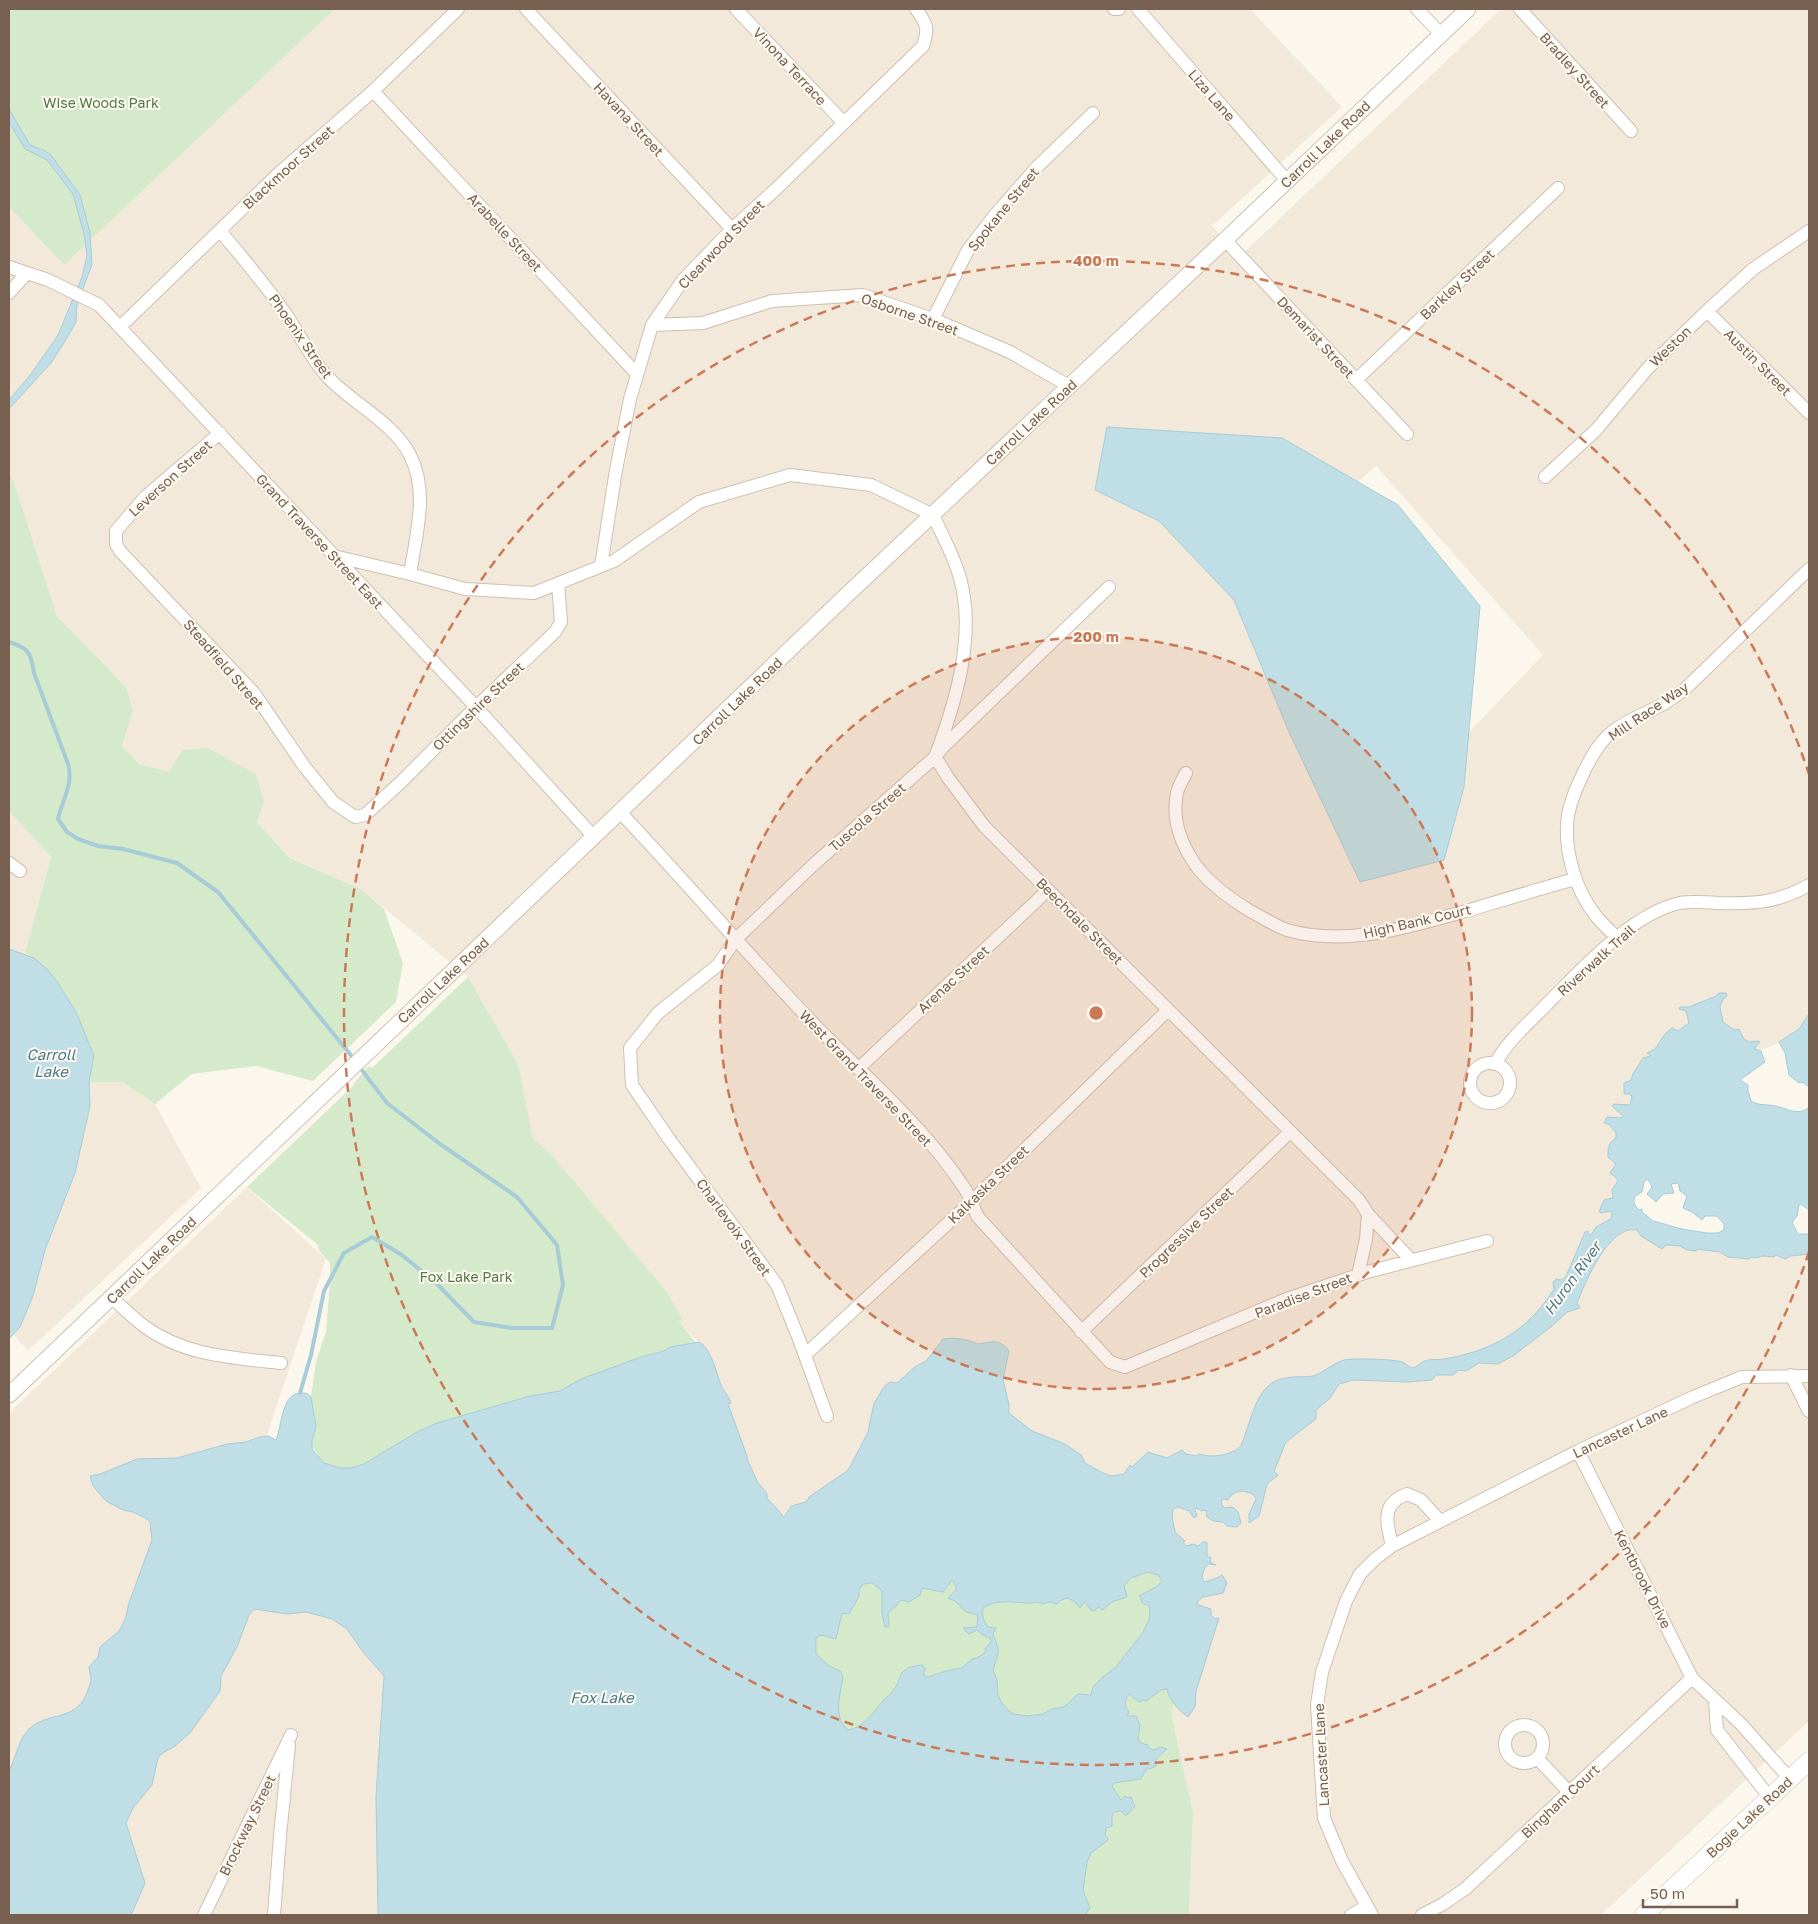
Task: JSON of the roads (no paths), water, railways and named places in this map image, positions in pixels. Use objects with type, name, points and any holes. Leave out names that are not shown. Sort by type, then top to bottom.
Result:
[{"type":"main road","name":"Bogie Lake Road","points":[[1644,1915],[1809,1761]]},
{"type":"street","name":"Blackmoor Street","points":[[120,328],[278,174],[373,91],[458,9]]},
{"type":"street","name":"Havana Street","points":[[526,9],[732,229]]},
{"type":"street","name":"Vinona Terrace","points":[[736,9],[844,123]]},
{"type":"street","name":"Clearwood Street","points":[[601,566],[616,470],[636,373],[652,325],[683,280],[732,229],[924,46],[926,24],[916,9]]},
{"type":"street","points":[[1114,9],[1119,9]]},
{"type":"street","name":"Liza Lane","points":[[1138,9],[1287,181]]},
{"type":"street","points":[[1417,9],[1441,34]]},
{"type":"street","name":"Carroll Lake Road","points":[[9,1396],[368,1051],[1468,9]]},
{"type":"street","name":"Bradley Street","points":[[1520,9],[1630,131]]},
{"type":"street","name":"Arabelle Street","points":[[373,91],[636,373]]},
{"type":"street","name":"Spokane Street","points":[[933,319],[968,250],[995,215],[1037,167],[1093,113]]},
{"type":"street","name":"Barkley Street","points":[[1356,380],[1558,188]]},
{"type":"street","name":"Weston","points":[[1545,477],[1596,430],[1648,368],[1707,311],[1753,269],[1809,230]]},
{"type":"street","name":"Phoenix Street","points":[[220,231],[269,290],[324,373],[397,437],[410,454],[418,476],[421,497],[410,574]]},
{"type":"street","name":"Demarist Street","points":[[1225,240],[1407,434]]},
{"type":"street","points":[[9,267],[27,273],[9,293]]},
{"type":"street","name":"Grand Traverse Street East","points":[[27,273],[48,280],[99,305],[476,707],[594,837]]},
{"type":"street","name":"Osborne Street","points":[[652,325],[703,323],[772,301],[863,295],[933,319],[1010,352],[1070,386]]},
{"type":"street","name":"Austin Street","points":[[1707,311],[1809,413]]},
{"type":"street","name":"Leverson Street","points":[[120,551],[116,544],[116,531],[128,515],[145,497],[220,434]]},
{"type":"street","points":[[334,556],[465,589],[534,593],[614,560],[699,502],[790,475],[871,485],[933,514],[960,576],[966,603],[966,643],[949,720],[935,757]]},
{"type":"street","name":"Steadfield Street","points":[[120,551],[200,634],[254,694],[304,766],[332,802],[355,817],[366,815]]},
{"type":"street","name":"Mill Race Way","points":[[1617,938],[1595,916],[1585,899],[1576,879],[1568,845],[1568,816],[1574,792],[1598,746],[1617,728],[1666,703],[1684,690],[1809,570]]},
{"type":"street","name":"Ottingshire Street","points":[[366,815],[556,632],[561,622],[558,584]]},
{"type":"street","name":"Tuscola Street","points":[[630,1048],[658,1013],[718,965],[736,939],[812,866],[935,757],[1109,587]]},
{"type":"street","name":"Beechdale Street","points":[[935,757],[984,826],[1359,1200],[1368,1214],[1411,1260]]},
{"type":"street","name":"High Bank Court","points":[[1186,773],[1177,793],[1176,819],[1180,839],[1191,860],[1208,880],[1234,901],[1287,930],[1344,936],[1374,934],[1425,922],[1576,879]]},
{"type":"street","name":"West Grand Traverse Street","points":[[620,812],[780,988],[927,1140],[964,1187],[978,1217],[1082,1332],[1110,1362],[1125,1368]]},
{"type":"street","points":[[9,863],[20,871]]},
{"type":"street","name":"Riverwalk Trail","points":[[1495,1064],[1508,1044],[1617,938],[1647,917],[1671,905],[1691,902],[1762,903],[1784,897],[1809,884]]},
{"type":"street","name":"Arenac Street","points":[[858,1069],[1048,890]]},
{"type":"street","name":"Kalkaska Street","points":[[805,1355],[971,1202],[1168,1010]]},
{"type":"street","name":"Charlevoix Street","points":[[630,1048],[632,1085],[669,1139],[777,1285],[827,1416]]},
{"type":"street","name":"Progressive Street","points":[[1082,1332],[1290,1132]]},
{"type":"street","points":[[1358,1275],[1366,1239],[1368,1214]]},
{"type":"street","name":"Paradise Street","points":[[1125,1368],[1284,1300],[1358,1275],[1487,1241]]},
{"type":"street","points":[[112,1298],[144,1327],[195,1351],[227,1358],[281,1363]]},
{"type":"street","points":[[1791,1376],[1809,1412]]},
{"type":"street","name":"Lancaster Lane","points":[[1369,1911],[1342,1861],[1324,1818],[1317,1705],[1322,1672],[1346,1601],[1360,1574],[1392,1546],[1578,1451],[1693,1397],[1742,1377],[1809,1376]]},
{"type":"street","name":"Kentbrook Drive","points":[[1578,1451],[1692,1678],[1740,1724],[1790,1779]]},
{"type":"street","points":[[1392,1546],[1387,1511],[1393,1502],[1400,1497],[1407,1494],[1421,1500],[1440,1521]]},
{"type":"street","name":"Bingham Court","points":[[1422,1915],[1465,1889],[1692,1678]]},
{"type":"street","points":[[1715,1701],[1717,1730],[1770,1798]]},
{"type":"street","name":"Brockway Street","points":[[204,1915],[290,1736],[274,1915]]},
{"type":"street","points":[[1537,1758],[1569,1792]]},
{"type":"street","points":[[1351,1915],[1369,1911]]},
{"type":"water","points":[[9,109],[30,145],[51,155],[80,195],[90,233],[92,265],[77,304],[76,322],[67,338],[51,363],[9,409],[9,400],[31,374],[58,335],[82,277],[87,255],[84,234],[73,194],[47,160],[25,149],[9,122]]},
{"type":"water","points":[[1107,427],[1282,438],[1398,505],[1480,606],[1464,787],[1444,860],[1360,882],[1289,732],[1234,600],[1159,521],[1095,490]]},
{"type":"water","name":"Carroll Lake","points":[[9,949],[34,958],[49,971],[77,1014],[94,1056],[89,1082],[90,1106],[75,1173],[45,1250],[33,1296],[20,1327],[9,1339]]},
{"type":"water","name":"Fox Lake","points":[[1719,993],[1726,993],[1727,996],[1723,999],[1720,1007],[1723,1022],[1734,1030],[1739,1029],[1744,1039],[1749,1042],[1760,1042],[1754,1049],[1761,1051],[1765,1062],[1740,1080],[1748,1085],[1751,1101],[1757,1104],[1775,1106],[1797,1112],[1809,1107],[1809,1210],[1801,1204],[1799,1205],[1797,1216],[1792,1222],[1798,1234],[1809,1234],[1809,1254],[1791,1256],[1785,1259],[1776,1255],[1774,1257],[1763,1256],[1749,1259],[1728,1257],[1720,1252],[1697,1249],[1696,1251],[1687,1250],[1680,1246],[1666,1245],[1662,1249],[1641,1236],[1637,1230],[1627,1231],[1617,1236],[1608,1245],[1592,1270],[1577,1303],[1580,1308],[1567,1312],[1513,1356],[1498,1364],[1479,1363],[1466,1371],[1459,1370],[1453,1375],[1436,1375],[1432,1380],[1407,1382],[1354,1380],[1339,1384],[1330,1398],[1316,1410],[1316,1419],[1286,1442],[1274,1471],[1278,1475],[1267,1484],[1259,1516],[1249,1523],[1249,1514],[1256,1499],[1254,1495],[1247,1492],[1236,1492],[1228,1500],[1224,1499],[1221,1501],[1225,1508],[1233,1507],[1238,1512],[1241,1523],[1237,1527],[1213,1521],[1206,1516],[1207,1512],[1205,1510],[1202,1511],[1196,1508],[1197,1516],[1194,1518],[1189,1511],[1178,1507],[1173,1509],[1172,1517],[1175,1532],[1185,1541],[1183,1542],[1186,1546],[1194,1544],[1198,1546],[1203,1542],[1207,1542],[1207,1556],[1211,1558],[1210,1562],[1216,1565],[1209,1564],[1205,1567],[1202,1577],[1204,1582],[1222,1575],[1227,1583],[1223,1593],[1203,1597],[1197,1602],[1198,1605],[1211,1609],[1211,1615],[1215,1619],[1219,1618],[1196,1691],[1195,1707],[1188,1717],[1175,1705],[1167,1689],[1161,1690],[1146,1701],[1139,1702],[1129,1694],[1126,1699],[1125,1705],[1129,1712],[1127,1716],[1136,1716],[1140,1725],[1138,1737],[1140,1743],[1148,1745],[1149,1748],[1154,1750],[1161,1747],[1167,1749],[1156,1759],[1156,1766],[1147,1768],[1141,1779],[1114,1783],[1112,1786],[1121,1800],[1125,1796],[1131,1797],[1135,1806],[1127,1815],[1121,1811],[1113,1813],[1112,1826],[1106,1828],[1105,1835],[1108,1839],[1107,1841],[1091,1853],[1087,1862],[1083,1891],[1090,1908],[1085,1915],[378,1915],[376,1797],[384,1676],[363,1652],[347,1629],[332,1619],[306,1612],[287,1614],[254,1609],[249,1615],[237,1647],[221,1676],[220,1691],[190,1733],[158,1758],[152,1785],[133,1808],[126,1823],[145,1883],[131,1915],[9,1915],[9,1771],[25,1733],[29,1729],[37,1723],[70,1712],[83,1700],[91,1680],[89,1667],[98,1657],[100,1647],[119,1631],[125,1620],[129,1603],[152,1540],[150,1522],[133,1512],[123,1510],[106,1501],[93,1486],[90,1476],[100,1474],[137,1459],[177,1458],[260,1437],[268,1436],[276,1440],[283,1412],[289,1399],[300,1393],[311,1397],[316,1427],[312,1440],[312,1449],[324,1463],[340,1468],[351,1468],[364,1464],[417,1432],[437,1423],[530,1396],[560,1391],[581,1379],[641,1357],[664,1351],[670,1347],[699,1342],[707,1350],[721,1385],[731,1403],[728,1404],[747,1459],[758,1483],[767,1493],[767,1498],[784,1517],[791,1506],[806,1502],[809,1497],[847,1471],[868,1432],[874,1403],[884,1387],[890,1382],[897,1383],[916,1366],[926,1361],[943,1339],[961,1339],[978,1344],[995,1342],[1002,1344],[1009,1351],[1003,1379],[1009,1413],[1032,1431],[1065,1444],[1081,1455],[1085,1463],[1103,1473],[1111,1476],[1124,1474],[1130,1465],[1132,1467],[1148,1452],[1167,1458],[1182,1450],[1186,1454],[1197,1456],[1199,1454],[1215,1456],[1226,1454],[1241,1446],[1258,1399],[1267,1387],[1278,1380],[1315,1375],[1340,1361],[1348,1359],[1398,1361],[1412,1368],[1426,1361],[1478,1351],[1507,1337],[1533,1317],[1554,1289],[1553,1282],[1556,1279],[1563,1279],[1567,1274],[1585,1232],[1588,1231],[1589,1235],[1591,1235],[1596,1227],[1611,1219],[1612,1214],[1610,1211],[1599,1212],[1604,1200],[1613,1198],[1612,1190],[1617,1182],[1617,1179],[1610,1173],[1616,1164],[1608,1157],[1609,1146],[1616,1138],[1616,1133],[1610,1125],[1604,1123],[1607,1117],[1621,1118],[1623,1116],[1612,1106],[1614,1104],[1630,1105],[1632,1097],[1630,1094],[1624,1094],[1624,1083],[1631,1080],[1643,1058],[1651,1056],[1647,1053],[1655,1049],[1669,1030],[1672,1028],[1678,1031],[1689,1023],[1686,1011],[1679,1009],[1680,1007],[1689,1007]],"holes":[[[1648,1179],[1652,1187],[1647,1194],[1656,1202],[1663,1194],[1674,1193],[1671,1184],[1678,1183],[1680,1191],[1687,1196],[1683,1208],[1702,1220],[1705,1216],[1717,1216],[1724,1224],[1724,1230],[1718,1233],[1707,1233],[1682,1229],[1653,1221],[1642,1212],[1642,1209],[1639,1210],[1634,1202],[1635,1196],[1642,1192],[1644,1182]],[[1148,1572],[1158,1575],[1162,1581],[1156,1587],[1139,1596],[1143,1603],[1150,1607],[1149,1620],[1142,1634],[1115,1668],[1093,1687],[1091,1695],[1078,1694],[1064,1707],[1052,1709],[1043,1714],[1027,1716],[1014,1714],[1009,1711],[998,1695],[997,1680],[993,1670],[998,1652],[993,1634],[996,1628],[988,1627],[984,1620],[983,1608],[993,1603],[1005,1602],[1036,1602],[1042,1604],[1050,1602],[1057,1604],[1061,1600],[1068,1598],[1080,1608],[1084,1602],[1091,1610],[1094,1611],[1099,1607],[1102,1610],[1114,1601],[1127,1597],[1124,1586],[1131,1578]],[[952,1580],[956,1590],[948,1598],[955,1601],[966,1612],[978,1615],[977,1627],[963,1628],[969,1634],[977,1630],[990,1638],[991,1642],[985,1649],[986,1652],[972,1659],[962,1668],[928,1677],[923,1675],[925,1669],[923,1665],[908,1668],[902,1673],[893,1691],[869,1718],[859,1726],[848,1730],[843,1725],[839,1712],[839,1697],[843,1676],[840,1671],[829,1666],[816,1654],[816,1638],[821,1635],[836,1639],[842,1613],[849,1614],[863,1584],[872,1583],[882,1591],[882,1613],[885,1627],[889,1626],[888,1613],[901,1600],[909,1602],[920,1595],[922,1588],[943,1592]]]},
{"type":"water","points":[[1809,1014],[1809,1087],[1802,1082],[1799,1083],[1789,1075],[1785,1053],[1779,1042],[1799,1029]]},
{"type":"waterway","points":[[9,642],[25,649],[30,656],[34,673],[68,764],[69,785],[58,819],[67,832],[78,839],[98,846],[123,849],[177,863],[218,892],[354,1059]]},
{"type":"waterway","points":[[300,1393],[311,1355],[324,1291],[344,1253],[372,1237],[402,1255],[437,1284],[474,1322],[512,1328],[552,1328],[563,1285],[557,1245],[517,1197],[440,1144],[387,1103],[358,1065]]},
{"type":"park label","name":"Wise Woods Park","points":[[101,102]]},
{"type":"park label","name":"Fox Lake Park","points":[[466,1276]]},
{"type":"water label","name":"Huron River","points":[[1572,1278]]}]
